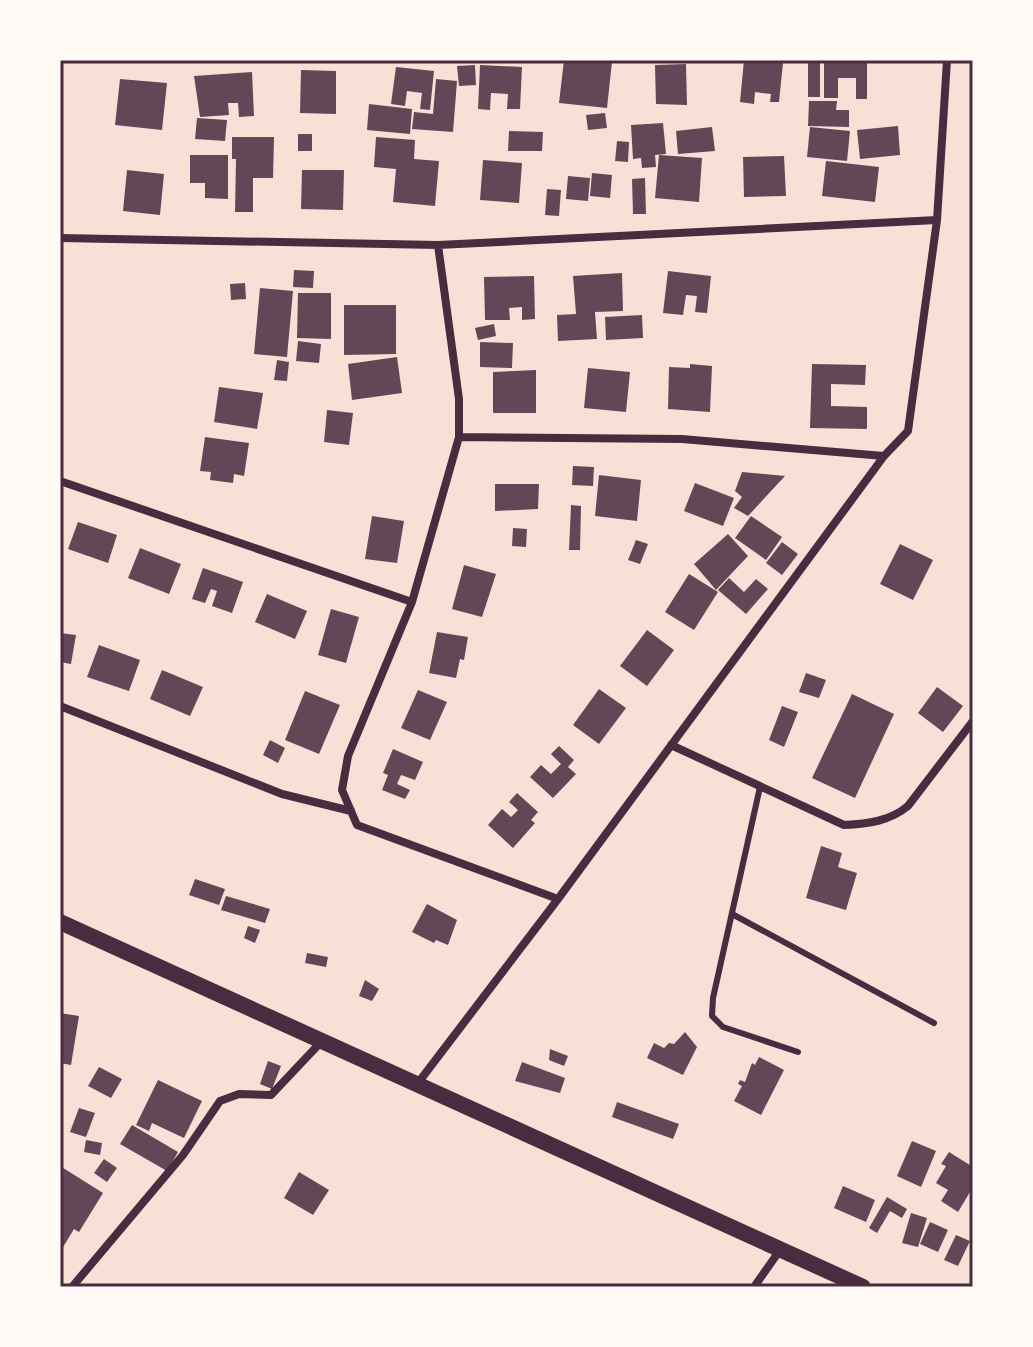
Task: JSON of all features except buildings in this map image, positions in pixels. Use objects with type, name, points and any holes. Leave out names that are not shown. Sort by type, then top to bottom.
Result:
[{"type":"main road","points":[[60,922],[863,1287]]},
{"type":"street","points":[[418,1083],[558,899],[884,456],[908,431],[937,220],[947,60]]},
{"type":"street","points":[[60,238],[438,245],[937,220]]},
{"type":"street","points":[[438,245],[459,399],[459,437],[412,602],[348,756],[342,790],[357,825],[558,899]]},
{"type":"street","points":[[459,437],[682,439],[884,456]]},
{"type":"street","points":[[60,481],[412,602]]},
{"type":"street","points":[[60,706],[282,794],[351,811]]},
{"type":"street","points":[[671,745],[844,825],[864,824],[896,817],[908,806],[931,780],[973,721]]},
{"type":"street","points":[[72,1287],[183,1155],[220,1101],[239,1094],[271,1095],[322,1040]]},
{"type":"street","points":[[754,1287],[781,1249]]},
{"type":"lane","points":[[760,787],[713,998],[712,1016],[723,1027],[798,1052]]},
{"type":"lane","points":[[732,914],[934,1023]]}]
